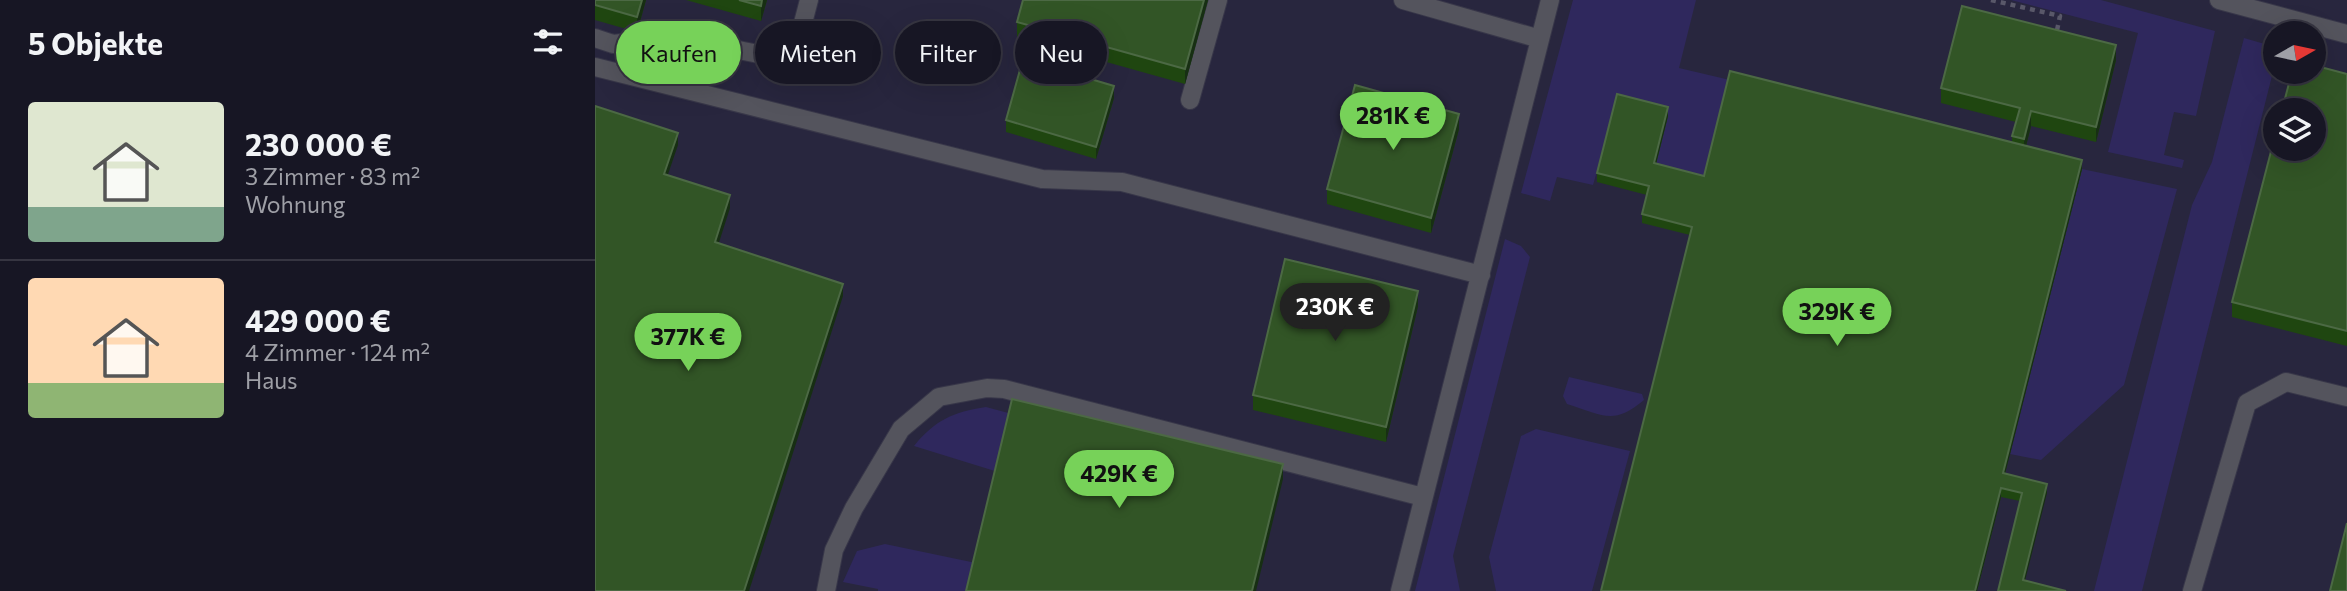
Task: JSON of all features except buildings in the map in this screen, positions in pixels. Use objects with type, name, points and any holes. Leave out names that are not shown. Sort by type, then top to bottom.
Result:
[{"type":"street","points":[[595,38],[613,44],[674,37],[793,61],[809,0]]},
{"type":"street","points":[[1190,100],[1218,0]]},
{"type":"street","points":[[1403,0],[1540,39]]},
{"type":"street","points":[[1401,591],[1550,0]]},
{"type":"street","points":[[2219,0],[2347,34]]},
{"type":"street","points":[[595,67],[1042,179],[1122,182],[1481,275]]},
{"type":"street","points":[[2192,591],[2247,403],[2286,382],[2347,397]]},
{"type":"street","points":[[826,591],[834,550],[854,508],[901,429],[939,397],[987,388],[1004,389],[1423,497]]},
{"type":"path","points":[[1991,0],[2060,16],[2053,44]]},
{"type":"shaded area","points":[[595,0],[2347,0],[2347,591],[595,591]]},
{"type":"shaded area","points":[[1573,0],[1696,0],[1679,68],[1730,80],[1704,185],[1654,172],[1617,103],[1593,185],[1557,177],[1550,201],[1521,193]]},
{"type":"shaded area","points":[[2011,0],[2101,0],[2215,31],[2196,116],[2174,112],[2164,155],[2184,160],[2182,168],[2108,152],[2138,33]]},
{"type":"shaded area","points":[[2244,38],[2263,44],[2263,84],[2270,84],[2266,98],[2263,98],[2263,112],[2142,591],[2094,591],[2192,205],[2212,162]]},
{"type":"shaded area","points":[[2082,169],[2177,189],[2124,385],[2041,460],[2010,454]]},
{"type":"shaded area","points":[[1505,239],[1521,246],[1530,257],[1453,556],[1460,591],[1415,591]]},
{"type":"shaded area","points":[[1569,377],[1642,394],[1644,400],[1616,416],[1590,412],[1567,404],[1563,396]]},
{"type":"shaded area","points":[[986,407],[1012,414],[998,472],[914,446],[929,430],[945,419]]},
{"type":"shaded area","points":[[1536,429],[1630,451],[1592,591],[1496,591],[1489,557],[1521,436]]},
{"type":"shaded area","points":[[885,544],[976,563],[970,591],[878,591],[843,582],[857,551]]}]
